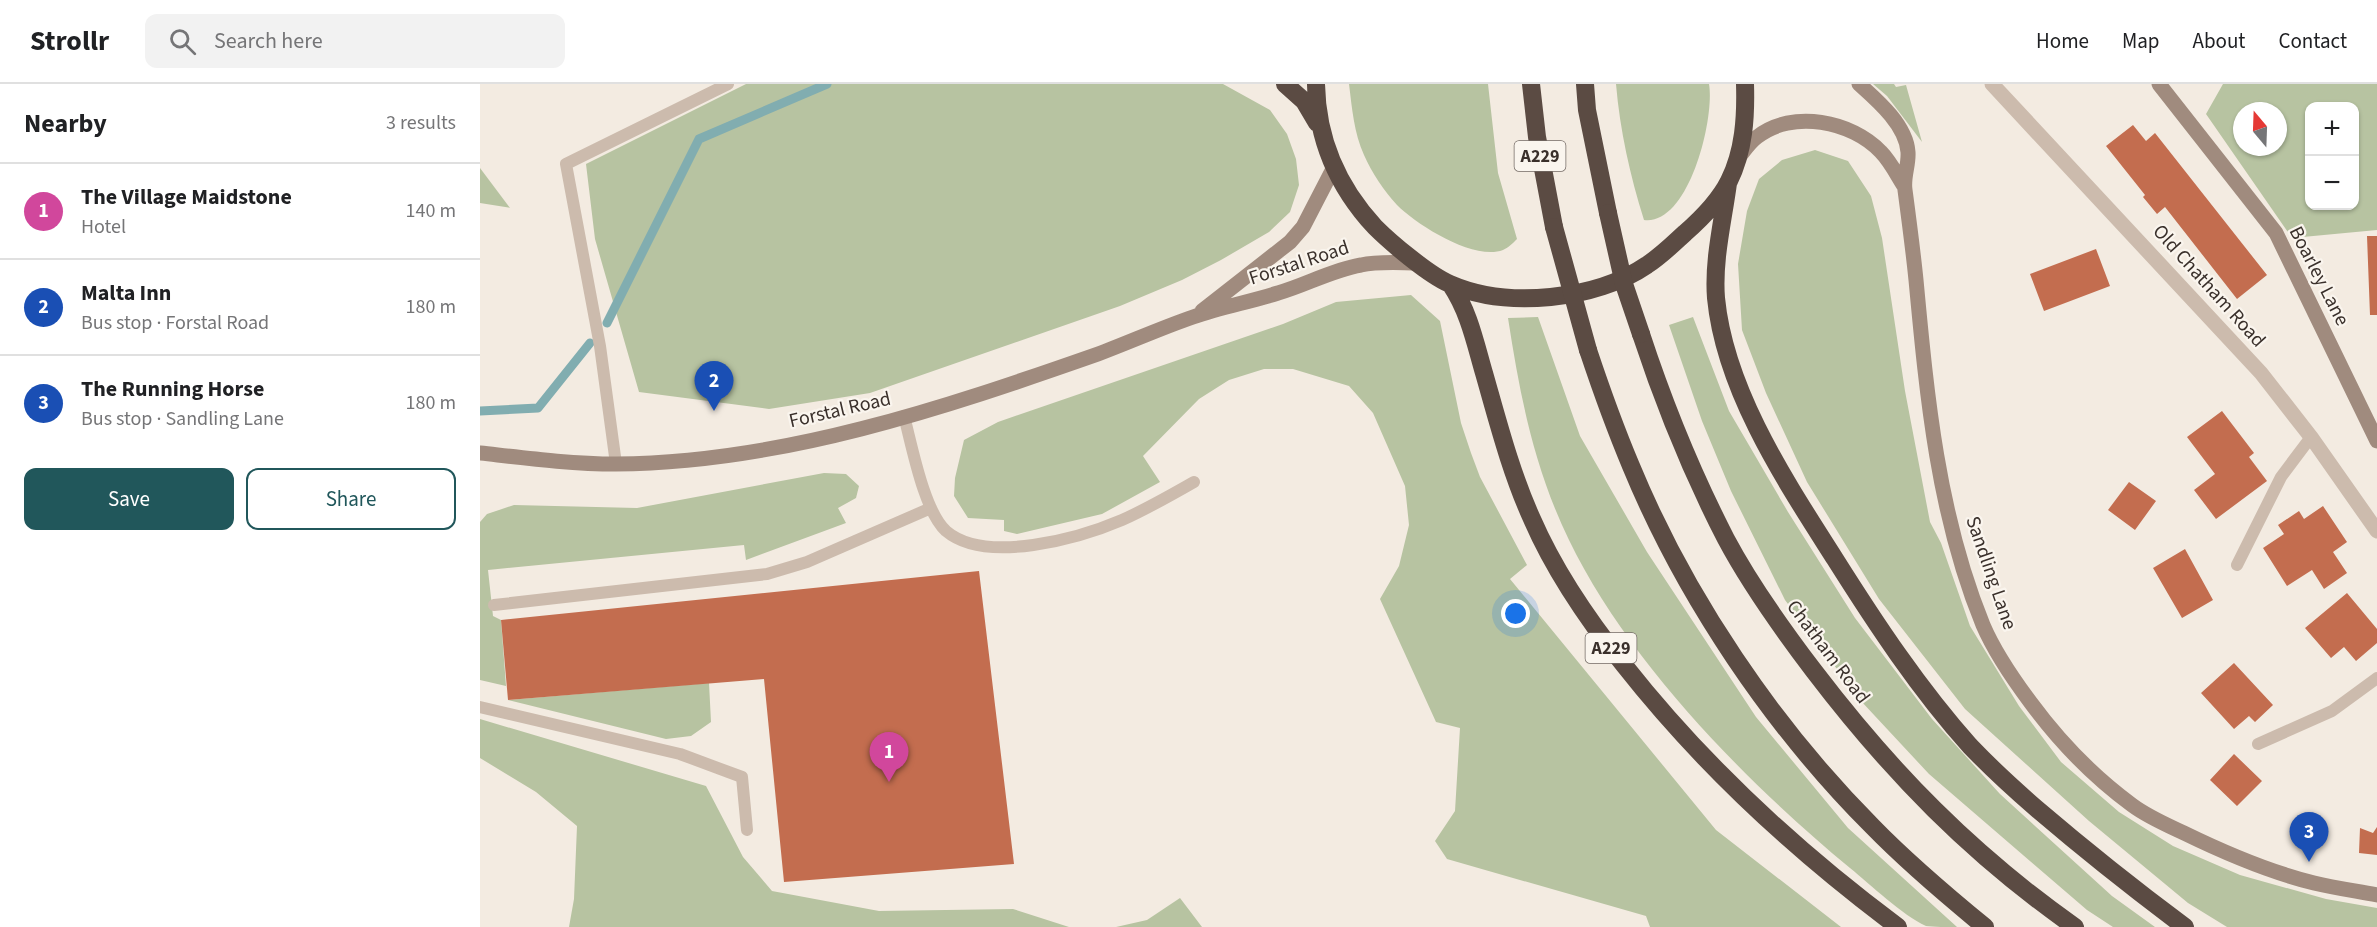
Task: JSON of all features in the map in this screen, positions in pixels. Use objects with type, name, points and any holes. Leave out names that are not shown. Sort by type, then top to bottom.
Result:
[{"type":"highway","points":[[1285,84],[1304,101],[1320,127]]},
{"type":"highway","points":[[1316,84],[1320,127],[1333,169],[1362,213],[1388,239],[1451,285],[1484,294],[1518,298],[1541,298],[1595,288],[1646,266],[1706,214],[1728,183],[1739,157],[1746,107],[1745,84]]},
{"type":"highway","name":"A229","points":[[1531,84],[1537,138],[1554,227],[1588,350],[1627,457],[1655,518],[1714,624],[1742,667],[1815,763],[1872,826],[1922,874],[1985,927]]},
{"type":"highway","name":"Chatham Road","points":[[1585,84],[1587,110],[1624,284],[1672,422],[1726,539],[1777,623],[1846,714],[1921,798],[1981,854],[2036,900],[2075,927]]},
{"type":"highway","points":[[1728,183],[1716,262],[1716,297],[1722,330],[1736,379],[1748,405],[1771,452],[1811,521],[1868,611],[1918,681],[1970,746],[2014,789],[2071,838],[2184,927]]},
{"type":"highway","name":"A229","points":[[1451,285],[1467,313],[1511,465],[1532,520],[1552,560],[1592,624],[1648,695],[1743,797],[1808,855],[1898,927]]},
{"type":"street","name":"Sandling Lane","points":[[1859,84],[1883,106],[1900,131],[1908,151],[1904,186],[1911,224],[1926,388],[1936,460],[1952,530],[1967,581],[1984,628],[2009,673],[2071,752],[2133,806],[2165,825],[2246,861],[2313,883],[2377,895]]},
{"type":"street","name":"Old Chatham Road","points":[[1992,84],[2261,373],[2311,436],[2377,531]]},
{"type":"street","name":"Boarley Lane","points":[[2159,84],[2276,233],[2377,441]]},
{"type":"street","name":"Sandling Lane","points":[[1739,157],[1756,137],[1771,129],[1794,122],[1817,122],[1842,127],[1863,138],[1881,152],[1904,186]]},
{"type":"street","name":"Forstal Road","points":[[1194,316],[1290,242],[1303,227],[1333,169]]},
{"type":"street","name":"Forstal Road","points":[[480,453],[616,464],[667,461],[758,450],[827,436],[904,416],[1047,372],[1194,316],[1280,292],[1362,264],[1419,263]]},
{"type":"lane","points":[[616,464],[600,346],[566,164],[728,84]]},
{"type":"lane","points":[[904,416],[931,508],[947,531],[976,544],[1018,547],[1091,531],[1123,519],[1194,482]]},
{"type":"lane","points":[[2237,565],[2281,477],[2311,436]]},
{"type":"lane","points":[[494,605],[767,574],[807,562],[931,508]]},
{"type":"lane","points":[[2258,744],[2332,711],[2377,678]]},
{"type":"lane","points":[[480,706],[680,754],[742,777],[747,830]]},
{"type":"green space","points":[[746,84],[1223,84],[1270,110],[1287,134],[1296,159],[1299,185],[1290,212],[1269,232],[1182,280],[1120,306],[870,393],[769,409],[639,392],[595,239],[586,164]]},
{"type":"green space","points":[[1349,84],[1488,84],[1498,173],[1517,239],[1503,250],[1491,252],[1462,246],[1432,231],[1397,205],[1375,175],[1361,147],[1354,120]]},
{"type":"green space","points":[[1616,84],[1709,84],[1708,120],[1696,167],[1686,189],[1674,206],[1660,217],[1644,220],[1626,153]]},
{"type":"green space","points":[[1873,84],[1894,84],[1896,87],[1906,85],[1922,142],[1887,96]]},
{"type":"green space","points":[[2223,84],[2377,84],[2377,230],[2292,238],[2235,156],[2287,156],[2287,102],[2233,102],[2233,153],[2206,114]]},
{"type":"green space","points":[[1815,150],[1848,161],[1871,196],[1882,238],[1905,391],[1930,522],[1941,543],[1970,626],[2019,706],[2061,762],[2119,812],[2173,846],[2240,875],[2326,899],[2377,908],[2377,927],[2227,927],[2188,903],[2089,821],[1965,709],[1879,599],[1807,482],[1766,393],[1742,330],[1738,264],[1747,211],[1759,179],[1782,160]]},
{"type":"green space","points":[[480,168],[510,208],[480,203]]},
{"type":"green space","points":[[1411,295],[1440,321],[1461,423],[1471,453],[1480,477],[1527,565],[1510,579],[1716,830],[1841,927],[1650,927],[1646,916],[1447,859],[1435,841],[1455,811],[1460,728],[1436,722],[1380,599],[1399,566],[1409,525],[1405,486],[1373,413],[1349,386],[1293,369],[1264,369],[1229,380],[1199,399],[1143,456],[1160,482],[1102,514],[1017,534],[1004,531],[1004,520],[968,518],[954,496],[955,478],[964,440],[998,422],[1283,324],[1336,302]]},
{"type":"green space","points":[[1538,317],[1580,436],[1647,552],[1756,717],[1848,828],[1957,927],[1926,926],[1907,915],[1810,834],[1731,759],[1693,718],[1656,675],[1623,631],[1594,586],[1569,540],[1537,459],[1523,404],[1508,318]]},
{"type":"green space","points":[[1693,317],[1729,411],[1788,512],[1855,618],[1932,719],[2000,794],[2112,896],[2155,927],[2113,927],[2087,910],[1929,774],[1861,701],[1785,600],[1731,491],[1702,421],[1669,325]]},
{"type":"green space","points":[[824,473],[846,474],[859,486],[856,498],[838,508],[846,523],[746,560],[744,545],[488,570],[493,616],[501,620],[506,686],[480,680],[480,522],[487,514],[514,505],[637,508]]},
{"type":"green space","points":[[709,683],[711,722],[691,736],[666,739],[508,700]]},
{"type":"green space","points":[[480,719],[706,786],[743,857],[772,891],[879,911],[1013,909],[1069,927],[569,927],[574,899],[577,826],[536,792],[480,758]]},
{"type":"green space","points":[[1180,898],[1202,927],[1116,927],[1147,920]]},
{"type":"building","points":[[2133,125],[2146,141],[2155,133],[2267,275],[2237,299],[2165,207],[2157,214],[2106,146]]},
{"type":"building","points":[[2367,236],[2377,236],[2377,315],[2370,315]]},
{"type":"building","points":[[2096,249],[2110,286],[2044,311],[2030,274]]},
{"type":"building","points":[[2222,411],[2254,453],[2249,457],[2267,481],[2216,519],[2194,490],[2215,474],[2187,437]]},
{"type":"building","points":[[2129,482],[2156,501],[2135,530],[2108,510]]},
{"type":"building","points":[[2323,506],[2347,542],[2333,552],[2347,573],[2324,589],[2312,570],[2287,586],[2263,548],[2284,534],[2278,525],[2299,511],[2304,519]]},
{"type":"building","points":[[2185,549],[2213,600],[2182,618],[2153,568]]},
{"type":"building","points":[[979,571],[1014,864],[784,882],[764,679],[508,700],[501,620]]},
{"type":"building","points":[[2347,593],[2377,629],[2377,643],[2356,661],[2344,647],[2331,658],[2305,628]]},
{"type":"building","points":[[2234,663],[2273,705],[2255,722],[2249,716],[2234,729],[2201,693]]},
{"type":"building","points":[[2234,754],[2262,781],[2237,806],[2210,780]]},
{"type":"building","points":[[2377,827],[2377,855],[2359,853],[2360,828],[2373,833]]},
{"type":"waterway","points":[[607,323],[699,139],[827,84]]},
{"type":"waterway","points":[[480,411],[538,408],[590,343]]},
{"type":"place","name":"Malta Inn","points":[[714,411]]},
{"type":"place","name":"The Village Maidstone","points":[[889,782]]},
{"type":"place","name":"The Running Horse","points":[[2309,862]]}]
